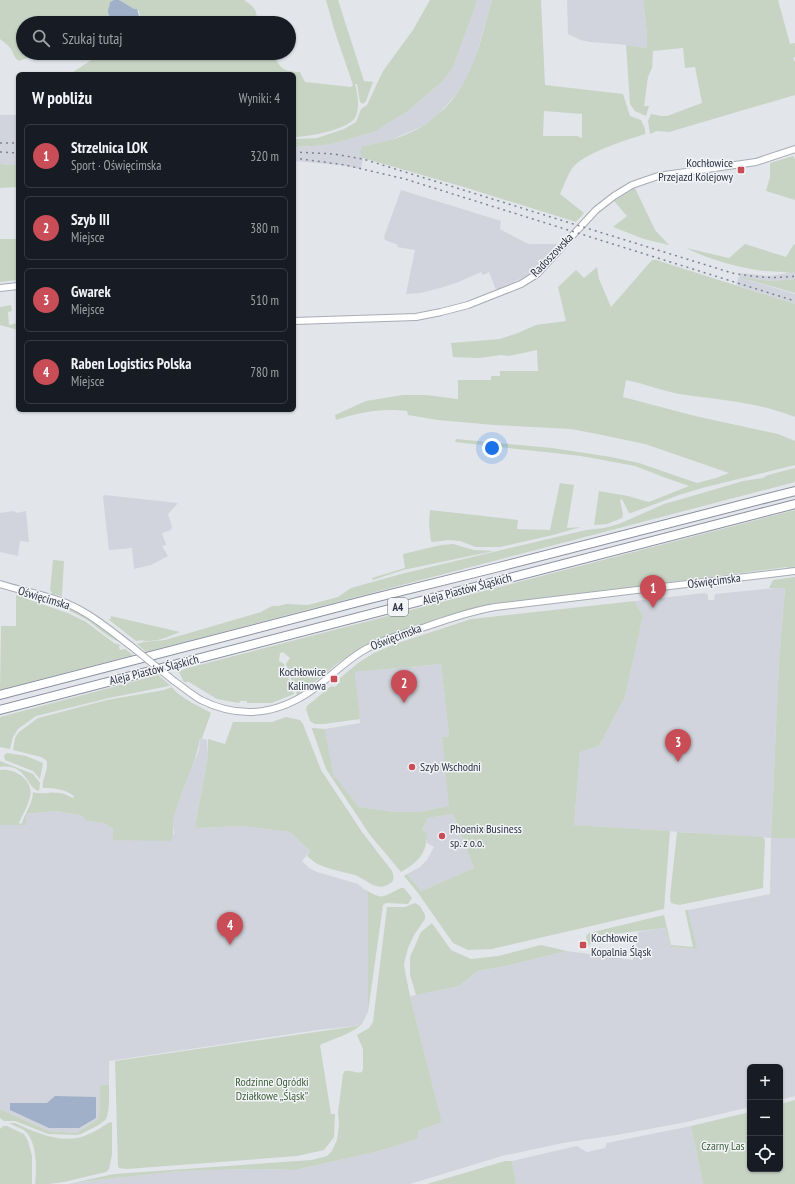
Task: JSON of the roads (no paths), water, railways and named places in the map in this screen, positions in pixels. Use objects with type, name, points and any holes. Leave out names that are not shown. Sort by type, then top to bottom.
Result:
[{"type":"highway","name":"Aleja Piastów Śląskich","points":[[0,695],[795,491]]},
{"type":"highway","name":"Aleja Piastów Śląskich","points":[[0,710],[795,504]]},
{"type":"street","name":"Radoszowska","points":[[296,321],[416,316],[441,312],[468,305],[516,286],[537,274],[592,213],[614,196],[632,185],[658,176],[756,162],[795,149]]},
{"type":"street","points":[[0,288],[16,286]]},
{"type":"street","name":"Oświęcimska","points":[[0,584],[72,606],[97,621],[174,681],[200,699],[222,708],[248,713],[275,708],[297,699],[318,685],[350,659],[375,644],[392,637],[472,612],[495,607],[795,571]]},
{"type":"water","points":[[119,0],[134,9],[137,9],[139,16],[109,16],[108,10],[110,2]]},
{"type":"water","points":[[55,1096],[96,1097],[96,1118],[79,1128],[49,1128],[10,1110],[10,1103],[47,1103]]},
{"type":"railway","points":[[0,143],[16,143]]},
{"type":"railway","points":[[0,152],[16,153]]},
{"type":"railway","points":[[296,152],[334,154],[363,159],[732,273],[764,277],[795,276]]},
{"type":"railway","points":[[296,158],[345,165],[405,179],[795,301]]},
{"type":"place","name":"Kochłowice Przejazd Kolejowy","points":[[741,170]]},
{"type":"place","name":"Strzelnica LOK","points":[[653,608]]},
{"type":"place","name":"Kochłowice Kalinowa","points":[[334,679]]},
{"type":"place","name":"Szyb III","points":[[404,703]]},
{"type":"place","name":"Gwarek","points":[[678,762]]},
{"type":"place","name":"Szyb Wschodni","points":[[412,767]]},
{"type":"place","name":"Phoenix Business sp. z o.o.","points":[[442,836]]},
{"type":"place","name":"Raben Logistics Polska","points":[[230,945]]},
{"type":"place","name":"Kochłowice Kopalnia Śląsk","points":[[583,945]]},
{"type":"park label","name":"Rodzinne Ogródki Działkowe „Śląsk”","points":[[272,1089]]},
{"type":"park label","name":"Czarny Las","points":[[723,1146]]}]
